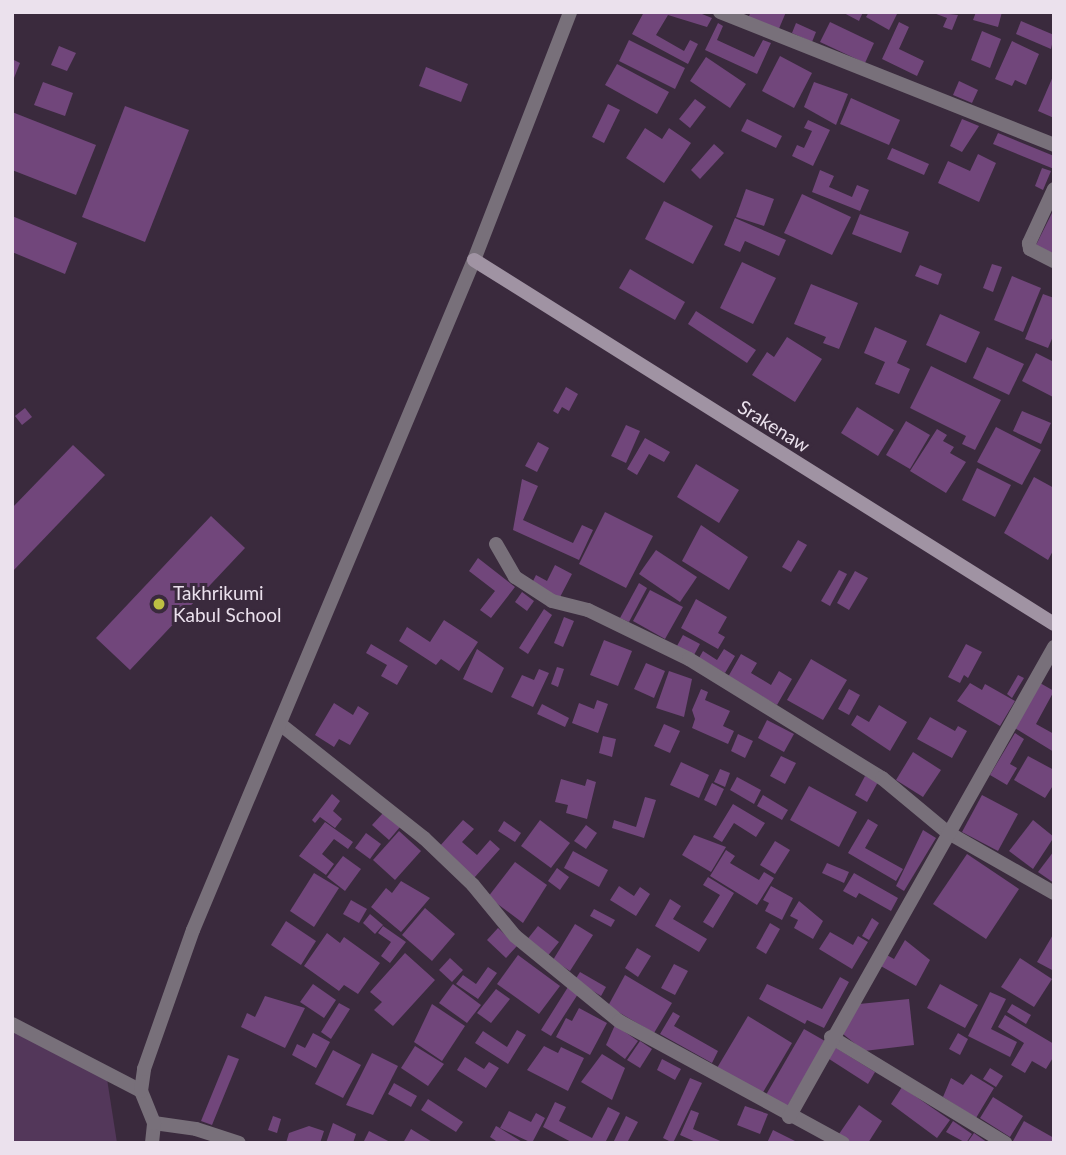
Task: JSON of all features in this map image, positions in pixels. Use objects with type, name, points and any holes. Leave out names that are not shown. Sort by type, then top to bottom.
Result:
[{"type":"main road","name":"Srakenaw","points":[[474,260],[1054,624]]},
{"type":"street","points":[[152,1143],[154,1123],[141,1091],[144,1069],[193,930],[474,260],[570,12]]},
{"type":"street","points":[[720,12],[1054,145]]},
{"type":"street","points":[[1054,189],[1029,243],[1030,249],[1054,261]]},
{"type":"street","points":[[496,544],[515,578],[543,595],[588,610],[689,659],[882,778],[947,832],[1054,893]]},
{"type":"street","points":[[789,1117],[831,1037],[1054,648]]},
{"type":"street","points":[[279,724],[359,782],[424,838],[548,967],[619,1021],[789,1117],[844,1143]]},
{"type":"street","points":[[12,1024],[141,1091]]},
{"type":"street","points":[[831,1037],[1005,1143]]},
{"type":"street","points":[[154,1123],[196,1129],[239,1143]]},
{"type":"shaded area","points":[[12,1029],[107,1079],[117,1143],[12,1143]]},
{"type":"building","points":[[644,12],[697,12],[712,18],[707,27],[668,15],[656,35],[684,51],[690,40],[698,44],[688,64],[632,34]]},
{"type":"building","points":[[751,12],[786,12],[778,31],[748,18]]},
{"type":"building","points":[[842,12],[863,12],[859,21]]},
{"type":"building","points":[[869,12],[898,12],[889,30],[866,17]]},
{"type":"building","points":[[931,12],[958,15],[952,30],[943,27],[947,18]]},
{"type":"building","points":[[976,12],[1002,12],[998,27],[973,20]]},
{"type":"building","points":[[1021,21],[1054,35],[1051,49],[1016,34]]},
{"type":"building","points":[[830,22],[874,43],[865,63],[820,42]]},
{"type":"building","points":[[899,22],[909,27],[899,49],[924,61],[917,76],[882,59]]},
{"type":"building","points":[[718,23],[723,26],[717,40],[754,57],[763,40],[771,43],[757,74],[705,50]]},
{"type":"building","points":[[796,23],[816,32],[812,42],[792,33]]},
{"type":"building","points":[[982,31],[1001,39],[990,68],[971,60]]},
{"type":"building","points":[[629,40],[685,68],[675,89],[619,61]]},
{"type":"building","points":[[1012,41],[1039,54],[1026,85],[1015,80],[1012,86],[995,79]]},
{"type":"building","points":[[59,46],[76,53],[67,71],[51,65]]},
{"type":"building","points":[[780,56],[812,73],[794,108],[762,91]]},
{"type":"building","points":[[706,57],[746,84],[730,108],[690,81]]},
{"type":"building","points":[[12,59],[20,63],[12,83]]},
{"type":"building","points":[[617,64],[669,92],[657,114],[605,85]]},
{"type":"building","points":[[426,67],[468,84],[461,102],[419,86]]},
{"type":"building","points":[[1054,74],[1054,118],[1038,111]]},
{"type":"building","points":[[959,81],[978,90],[972,103],[953,95]]},
{"type":"building","points":[[43,82],[73,93],[65,116],[34,105]]},
{"type":"building","points":[[814,82],[848,94],[836,125],[804,107]]},
{"type":"building","points":[[851,98],[900,120],[889,145],[840,124]]},
{"type":"building","points":[[695,99],[706,107],[690,128],[679,119]]},
{"type":"building","points":[[608,104],[620,110],[604,143],[592,137]]},
{"type":"building","points":[[125,106],[189,130],[145,242],[82,217]]},
{"type":"building","points":[[12,112],[96,145],[76,195],[12,170]]},
{"type":"building","points":[[747,119],[782,136],[776,148],[741,131]]},
{"type":"building","points":[[962,119],[979,126],[962,152],[950,146]]},
{"type":"building","points":[[808,120],[830,130],[813,166],[792,156],[797,145],[804,148],[812,131],[804,128]]},
{"type":"building","points":[[645,128],[662,139],[669,128],[691,143],[664,183],[626,158]]},
{"type":"building","points":[[998,133],[1054,156],[1054,169],[993,144]]},
{"type":"building","points":[[714,144],[724,153],[700,179],[691,170]]},
{"type":"building","points":[[892,148],[929,164],[924,175],[887,159]]},
{"type":"building","points":[[978,154],[996,163],[979,202],[938,183],[948,161],[970,171]]},
{"type":"building","points":[[1042,168],[1051,171],[1043,190],[1035,186]]},
{"type":"building","points":[[820,170],[834,176],[829,187],[852,197],[857,185],[869,190],[860,211],[812,192]]},
{"type":"building","points":[[746,189],[774,199],[764,226],[736,217]]},
{"type":"building","points":[[802,194],[851,217],[832,255],[784,233]]},
{"type":"building","points":[[664,201],[713,226],[693,264],[645,239]]},
{"type":"building","points":[[1054,209],[1054,254],[1036,245]]},
{"type":"building","points":[[860,214],[909,232],[901,253],[852,234]]},
{"type":"building","points":[[12,216],[77,243],[65,274],[12,252]]},
{"type":"building","points":[[735,218],[786,240],[779,256],[745,241],[740,252],[724,245]]},
{"type":"building","points":[[742,262],[776,278],[753,324],[720,308]]},
{"type":"building","points":[[992,264],[1002,267],[993,292],[983,288]]},
{"type":"building","points":[[920,265],[942,274],[938,285],[915,276]]},
{"type":"building","points":[[630,269],[685,302],[675,320],[619,288]]},
{"type":"building","points":[[1012,276],[1041,288],[1023,332],[994,320]]},
{"type":"building","points":[[811,284],[858,303],[839,349],[823,343],[826,337],[794,324]]},
{"type":"building","points":[[1043,294],[1054,298],[1054,334],[1048,348],[1025,339]]},
{"type":"building","points":[[696,311],[756,350],[747,363],[688,324]]},
{"type":"building","points":[[940,314],[980,332],[966,363],[926,345]]},
{"type":"building","points":[[875,327],[907,341],[897,363],[910,369],[899,394],[875,384],[885,362],[864,353]]},
{"type":"building","points":[[787,337],[822,359],[795,402],[752,375],[767,352],[774,357]]},
{"type":"building","points":[[987,347],[1024,364],[1009,395],[973,378]]},
{"type":"building","points":[[1036,353],[1054,362],[1053,397],[1022,381]]},
{"type":"building","points":[[931,366],[1001,400],[975,450],[962,444],[966,436],[910,408]]},
{"type":"building","points":[[566,387],[578,394],[569,411],[562,407],[558,414],[553,411]]},
{"type":"building","points":[[857,407],[894,430],[878,456],[841,433]]},
{"type":"building","points":[[25,408],[32,417],[22,425],[15,416]]},
{"type":"building","points":[[1022,411],[1051,423],[1041,444],[1013,431]]},
{"type":"building","points":[[906,421],[930,435],[910,469],[886,455]]},
{"type":"building","points":[[626,425],[640,431],[626,463],[611,456]]},
{"type":"building","points":[[996,427],[1041,450],[1022,485],[977,462]]},
{"type":"building","points":[[937,429],[947,435],[943,441],[954,447],[950,453],[966,462],[946,493],[910,471]]},
{"type":"building","points":[[645,438],[670,452],[664,462],[649,454],[637,475],[627,469]]},
{"type":"building","points":[[538,442],[549,448],[537,472],[525,466]]},
{"type":"building","points":[[73,445],[105,475],[12,572],[12,508]]},
{"type":"building","points":[[696,464],[739,490],[719,523],[677,497]]},
{"type":"building","points":[[977,468],[1011,485],[995,517],[962,500]]},
{"type":"building","points":[[1034,477],[1054,488],[1054,549],[1048,560],[1004,533]]},
{"type":"building","points":[[522,479],[538,486],[523,520],[573,543],[582,525],[593,530],[579,560],[513,530]]},
{"type":"building","points":[[605,512],[653,536],[626,588],[579,564]]},
{"type":"building","points":[[211,516],[245,548],[130,670],[96,638]]},
{"type":"building","points":[[701,525],[748,557],[729,590],[682,561]]},
{"type":"building","points":[[798,540],[807,545],[791,572],[782,567]]},
{"type":"building","points":[[656,550],[697,577],[680,602],[639,574]]},
{"type":"building","points":[[478,558],[515,587],[491,618],[480,610],[495,591],[469,571]]},
{"type":"building","points":[[555,565],[572,574],[559,599],[531,585],[536,575],[547,581]]},
{"type":"building","points":[[839,570],[847,574],[830,606],[821,601]]},
{"type":"building","points":[[855,571],[868,578],[849,610],[837,603]]},
{"type":"building","points":[[639,583],[647,588],[629,622],[620,618]]},
{"type":"building","points":[[650,590],[683,607],[665,639],[633,621]]},
{"type":"building","points":[[522,592],[534,601],[527,611],[515,602]]},
{"type":"building","points":[[696,599],[727,617],[718,633],[725,637],[718,649],[681,628]]},
{"type":"building","points":[[544,609],[552,615],[528,654],[519,648]]},
{"type":"building","points":[[564,617],[574,621],[563,647],[554,643]]},
{"type":"building","points":[[444,620],[478,642],[459,671],[441,659],[436,665],[399,641],[407,627],[430,642]]},
{"type":"building","points":[[683,635],[700,644],[694,655],[677,646]]},
{"type":"building","points":[[604,640],[632,651],[618,686],[590,675]]},
{"type":"building","points":[[371,644],[408,666],[397,685],[381,676],[387,665],[366,653]]},
{"type":"building","points":[[966,644],[982,652],[968,678],[964,675],[960,683],[948,677]]},
{"type":"building","points":[[477,649],[504,668],[492,693],[463,679]]},
{"type":"building","points":[[724,649],[735,656],[725,673],[699,658],[703,651],[717,660]]},
{"type":"building","points":[[741,654],[757,663],[751,673],[771,685],[779,671],[792,679],[777,705],[728,677]]},
{"type":"building","points":[[811,659],[847,680],[823,720],[787,700]]},
{"type":"building","points":[[646,663],[665,671],[654,698],[634,689]]},
{"type":"building","points":[[557,667],[564,669],[558,687],[551,684]]},
{"type":"building","points":[[539,669],[549,673],[533,707],[511,697],[522,675],[534,680]]},
{"type":"building","points":[[669,671],[692,679],[684,717],[656,708]]},
{"type":"building","points":[[1018,675],[1024,678],[1012,698],[1007,694]]},
{"type":"building","points":[[970,683],[982,690],[985,684],[1015,701],[1000,726],[957,701]]},
{"type":"building","points":[[1040,683],[1054,691],[1036,724],[1054,734],[1054,752],[1013,727]]},
{"type":"building","points":[[701,689],[708,692],[705,700],[730,711],[723,726],[734,731],[728,744],[692,728],[695,719],[692,710]]},
{"type":"building","points":[[849,689],[860,695],[849,715],[838,709]]},
{"type":"building","points":[[597,700],[608,704],[598,733],[572,723],[579,703],[594,709]]},
{"type":"building","points":[[334,703],[353,715],[358,706],[369,713],[350,745],[339,739],[334,747],[315,735]]},
{"type":"building","points":[[542,704],[569,718],[565,727],[537,714]]},
{"type":"building","points":[[879,705],[907,722],[890,751],[851,725],[857,715],[869,722]]},
{"type":"building","points":[[930,717],[955,731],[958,726],[967,731],[952,758],[917,739]]},
{"type":"building","points":[[767,720],[794,734],[784,752],[758,738]]},
{"type":"building","points":[[664,724],[680,731],[670,753],[654,746]]},
{"type":"building","points":[[1015,733],[1024,739],[1010,764],[1017,768],[1007,785],[990,775]]},
{"type":"building","points":[[738,734],[753,741],[745,758],[731,751]]},
{"type":"building","points":[[603,736],[616,739],[612,757],[599,753]]},
{"type":"building","points":[[913,752],[941,770],[923,797],[896,780]]},
{"type":"building","points":[[781,756],[796,763],[785,784],[770,776]]},
{"type":"building","points":[[1028,756],[1054,770],[1054,784],[1045,798],[1014,780]]},
{"type":"building","points":[[681,762],[709,775],[699,798],[670,785]]},
{"type":"building","points":[[720,769],[730,773],[725,787],[714,782]]},
{"type":"building","points":[[865,776],[878,782],[867,802],[855,795]]},
{"type":"building","points":[[737,777],[761,790],[754,804],[730,790]]},
{"type":"building","points":[[561,779],[585,786],[587,779],[596,782],[587,819],[566,813],[568,805],[555,802]]},
{"type":"building","points":[[712,783],[724,789],[716,806],[704,800]]},
{"type":"building","points":[[809,786],[857,812],[839,847],[790,820]]},
{"type":"building","points":[[332,794],[340,801],[333,811],[342,819],[335,828],[320,817],[315,823],[312,820]]},
{"type":"building","points":[[763,795],[788,810],[782,820],[757,806]]},
{"type":"building","points":[[982,795],[1018,814],[998,851],[962,832]]},
{"type":"building","points":[[645,797],[656,800],[644,838],[612,828],[614,820],[636,827]]},
{"type":"building","points":[[733,804],[765,823],[756,837],[734,823],[722,842],[713,837]]},
{"type":"building","points":[[383,813],[400,827],[389,840],[372,825]]},
{"type":"building","points":[[868,819],[878,825],[865,848],[903,869],[896,881],[848,853]]},
{"type":"building","points":[[463,820],[474,829],[462,842],[477,855],[490,840],[500,849],[474,878],[439,847]]},
{"type":"building","points":[[540,820],[570,843],[551,868],[521,846]]},
{"type":"building","points":[[1033,820],[1054,837],[1033,869],[1009,851]]},
{"type":"building","points":[[504,821],[521,833],[515,842],[498,831]]},
{"type":"building","points":[[325,822],[353,842],[348,849],[334,839],[322,854],[334,864],[326,875],[299,856]]},
{"type":"building","points":[[586,825],[597,833],[586,849],[574,841]]},
{"type":"building","points":[[923,830],[936,838],[904,891],[896,886]]},
{"type":"building","points":[[399,831],[421,851],[395,880],[373,860]]},
{"type":"building","points":[[366,833],[381,844],[370,859],[355,848]]},
{"type":"building","points":[[694,835],[726,847],[711,872],[682,855]]},
{"type":"building","points":[[775,841],[790,850],[775,874],[760,865]]},
{"type":"building","points":[[726,850],[735,856],[730,863],[759,880],[764,872],[774,878],[757,905],[710,876]]},
{"type":"building","points":[[573,851],[608,870],[599,887],[564,868]]},
{"type":"building","points":[[1054,851],[1054,883],[1038,872]]},
{"type":"building","points":[[967,854],[1019,889],[986,939],[933,904]]},
{"type":"building","points":[[343,856],[361,869],[345,891],[327,877]]},
{"type":"building","points":[[515,862],[547,885],[523,923],[488,897]]},
{"type":"building","points":[[827,863],[849,872],[844,883],[822,873]]},
{"type":"building","points":[[557,868],[569,877],[560,890],[548,881]]},
{"type":"building","points":[[314,873],[339,888],[314,927],[290,911]]},
{"type":"building","points":[[854,873],[898,898],[891,911],[859,893],[856,898],[843,891]]},
{"type":"building","points":[[708,877],[734,893],[713,928],[703,922],[720,895],[703,885]]},
{"type":"building","points":[[401,881],[430,898],[401,932],[371,907],[386,888],[392,893]]},
{"type":"building","points":[[619,886],[634,896],[640,887],[650,894],[636,916],[610,900]]},
{"type":"building","points":[[771,886],[793,898],[782,920],[765,911],[769,903],[763,900]]},
{"type":"building","points":[[670,899],[681,906],[673,919],[707,939],[699,952],[655,926]]},
{"type":"building","points":[[351,900],[367,909],[359,923],[343,914]]},
{"type":"building","points":[[799,901],[823,921],[813,939],[794,928],[798,920],[790,916]]},
{"type":"building","points":[[425,908],[455,934],[432,961],[402,935]]},
{"type":"building","points":[[594,909],[615,920],[611,927],[590,916]]},
{"type":"building","points":[[370,914],[383,925],[375,934],[363,923]]},
{"type":"building","points":[[872,918],[879,923],[869,940],[862,936]]},
{"type":"building","points":[[286,921],[316,941],[301,965],[271,945]]},
{"type":"building","points":[[770,923],[780,929],[766,954],[756,948]]},
{"type":"building","points":[[575,924],[593,935],[570,971],[553,960]]},
{"type":"building","points":[[383,926],[406,942],[390,963],[381,956],[391,942],[378,933]]},
{"type":"building","points":[[538,926],[559,942],[546,958],[526,941]]},
{"type":"building","points":[[498,928],[517,946],[506,958],[487,940]]},
{"type":"building","points":[[830,932],[853,945],[858,936],[868,942],[852,969],[819,949]]},
{"type":"building","points":[[327,933],[340,943],[344,937],[380,963],[358,994],[344,985],[339,991],[304,966]]},
{"type":"building","points":[[1054,933],[1054,971],[1037,962]]},
{"type":"building","points":[[905,940],[930,960],[916,986],[879,965],[885,954],[894,959]]},
{"type":"building","points":[[637,948],[651,956],[638,977],[625,968]]},
{"type":"building","points":[[405,953],[435,980],[393,1026],[374,1010],[382,1002],[370,992]]},
{"type":"building","points":[[518,955],[560,986],[539,1014],[497,984]]},
{"type":"building","points":[[450,958],[463,970],[452,982],[439,970]]},
{"type":"building","points":[[1020,958],[1052,979],[1034,1007],[1001,987]]},
{"type":"building","points":[[674,964],[688,971],[675,995],[661,988]]},
{"type":"building","points":[[488,967],[497,973],[478,999],[456,984],[463,975],[476,984]]},
{"type":"building","points":[[580,972],[606,987],[601,996],[575,980]]},
{"type":"building","points":[[625,975],[672,1003],[654,1033],[608,1006]]},
{"type":"building","points":[[840,977],[849,982],[824,1028],[807,1020],[805,1024],[759,999],[767,984],[822,1009]]},
{"type":"building","points":[[313,984],[336,1000],[324,1018],[300,1002]]},
{"type":"building","points":[[453,984],[481,1005],[467,1023],[439,1003]]},
{"type":"building","points":[[940,984],[978,1005],[965,1028],[927,1008]]},
{"type":"building","points":[[568,987],[578,994],[551,1036],[541,1030]]},
{"type":"building","points":[[496,989],[510,999],[491,1023],[477,1013]]},
{"type":"building","points":[[990,992],[1006,999],[991,1029],[1017,1042],[1010,1057],[968,1036]]},
{"type":"building","points":[[265,996],[305,1008],[285,1048],[241,1027],[247,1013],[255,1017]]},
{"type":"building","points":[[909,999],[914,1045],[864,1051],[843,1034],[859,1004]]},
{"type":"building","points":[[339,1003],[350,1009],[331,1039],[321,1032]]},
{"type":"building","points":[[432,1004],[465,1026],[442,1061],[414,1042]]},
{"type":"building","points":[[1012,1004],[1031,1015],[1026,1024],[1007,1012]]},
{"type":"building","points":[[579,1008],[607,1023],[590,1055],[556,1037],[566,1018],[572,1021]]},
{"type":"building","points":[[673,1012],[680,1016],[674,1026],[718,1051],[712,1063],[660,1034]]},
{"type":"building","points":[[1005,1015],[1054,1044],[1054,1056],[1046,1069],[1032,1061],[1025,1073],[1011,1065],[1024,1043],[998,1027]]},
{"type":"building","points":[[748,1016],[792,1043],[762,1094],[717,1068]]},
{"type":"building","points":[[615,1025],[638,1041],[625,1059],[606,1045]]},
{"type":"building","points":[[804,1029],[825,1041],[784,1112],[763,1100]]},
{"type":"building","points":[[517,1030],[526,1035],[508,1064],[475,1043],[483,1031],[507,1047]]},
{"type":"building","points":[[313,1033],[330,1042],[316,1068],[292,1055],[297,1044],[305,1048]]},
{"type":"building","points":[[958,1033],[968,1039],[960,1055],[949,1049]]},
{"type":"building","points":[[640,1041],[652,1049],[640,1068],[627,1060]]},
{"type":"building","points":[[415,1046],[444,1064],[428,1086],[401,1068]]},
{"type":"building","points":[[544,1046],[558,1053],[561,1047],[584,1058],[568,1091],[527,1070]]},
{"type":"building","points":[[833,1046],[875,1072],[868,1084],[826,1057]]},
{"type":"building","points":[[333,1050],[361,1065],[343,1098],[315,1084]]},
{"type":"building","points":[[372,1053],[398,1066],[373,1115],[346,1105]]},
{"type":"building","points":[[602,1054],[625,1068],[612,1100],[581,1082]]},
{"type":"building","points":[[228,1055],[239,1059],[212,1125],[201,1121]]},
{"type":"building","points":[[465,1057],[484,1069],[489,1062],[499,1068],[486,1088],[457,1070]]},
{"type":"building","points":[[662,1059],[681,1069],[675,1080],[657,1070]]},
{"type":"building","points":[[990,1068],[1003,1076],[996,1087],[983,1079]]},
{"type":"building","points":[[971,1074],[994,1088],[976,1118],[943,1097],[951,1078],[963,1085]]},
{"type":"building","points":[[690,1078],[702,1083],[673,1143],[663,1138]]},
{"type":"building","points":[[394,1083],[417,1096],[411,1107],[388,1094]]},
{"type":"building","points":[[902,1087],[950,1120],[937,1138],[891,1104]]},
{"type":"building","points":[[993,1097],[1023,1116],[1010,1137],[980,1118]]},
{"type":"building","points":[[428,1099],[463,1122],[456,1132],[421,1110]]},
{"type":"building","points":[[555,1102],[566,1107],[559,1121],[592,1138],[608,1107],[620,1113],[605,1143],[573,1143],[543,1127]]},
{"type":"building","points":[[859,1105],[882,1121],[868,1143],[851,1143],[839,1134]]},
{"type":"building","points":[[745,1106],[768,1114],[760,1134],[737,1125]]},
{"type":"building","points":[[691,1110],[699,1113],[693,1129],[725,1143],[698,1143],[680,1135]]},
{"type":"building","points":[[509,1111],[531,1122],[536,1113],[545,1118],[532,1143],[500,1128]]},
{"type":"building","points":[[273,1116],[281,1119],[277,1133],[268,1130]]},
{"type":"building","points":[[626,1116],[638,1122],[627,1143],[613,1143]]},
{"type":"building","points":[[953,1121],[972,1134],[966,1143],[946,1132]]},
{"type":"building","points":[[1024,1121],[1054,1138],[1054,1143],[1013,1141]]},
{"type":"building","points":[[333,1123],[356,1134],[353,1143],[326,1143]]},
{"type":"building","points":[[309,1126],[324,1131],[320,1143],[286,1143],[289,1133]]},
{"type":"building","points":[[496,1126],[524,1143],[499,1143],[490,1137]]},
{"type":"building","points":[[411,1129],[434,1143],[403,1143]]},
{"type":"building","points":[[773,1130],[799,1143],[767,1143]]},
{"type":"building","points":[[369,1131],[392,1143],[363,1143]]},
{"type":"building","points":[[974,1133],[988,1143],[967,1143]]},
{"type":"place","name":"Takhrikumi Kabul School","points":[[159,604]]}]
